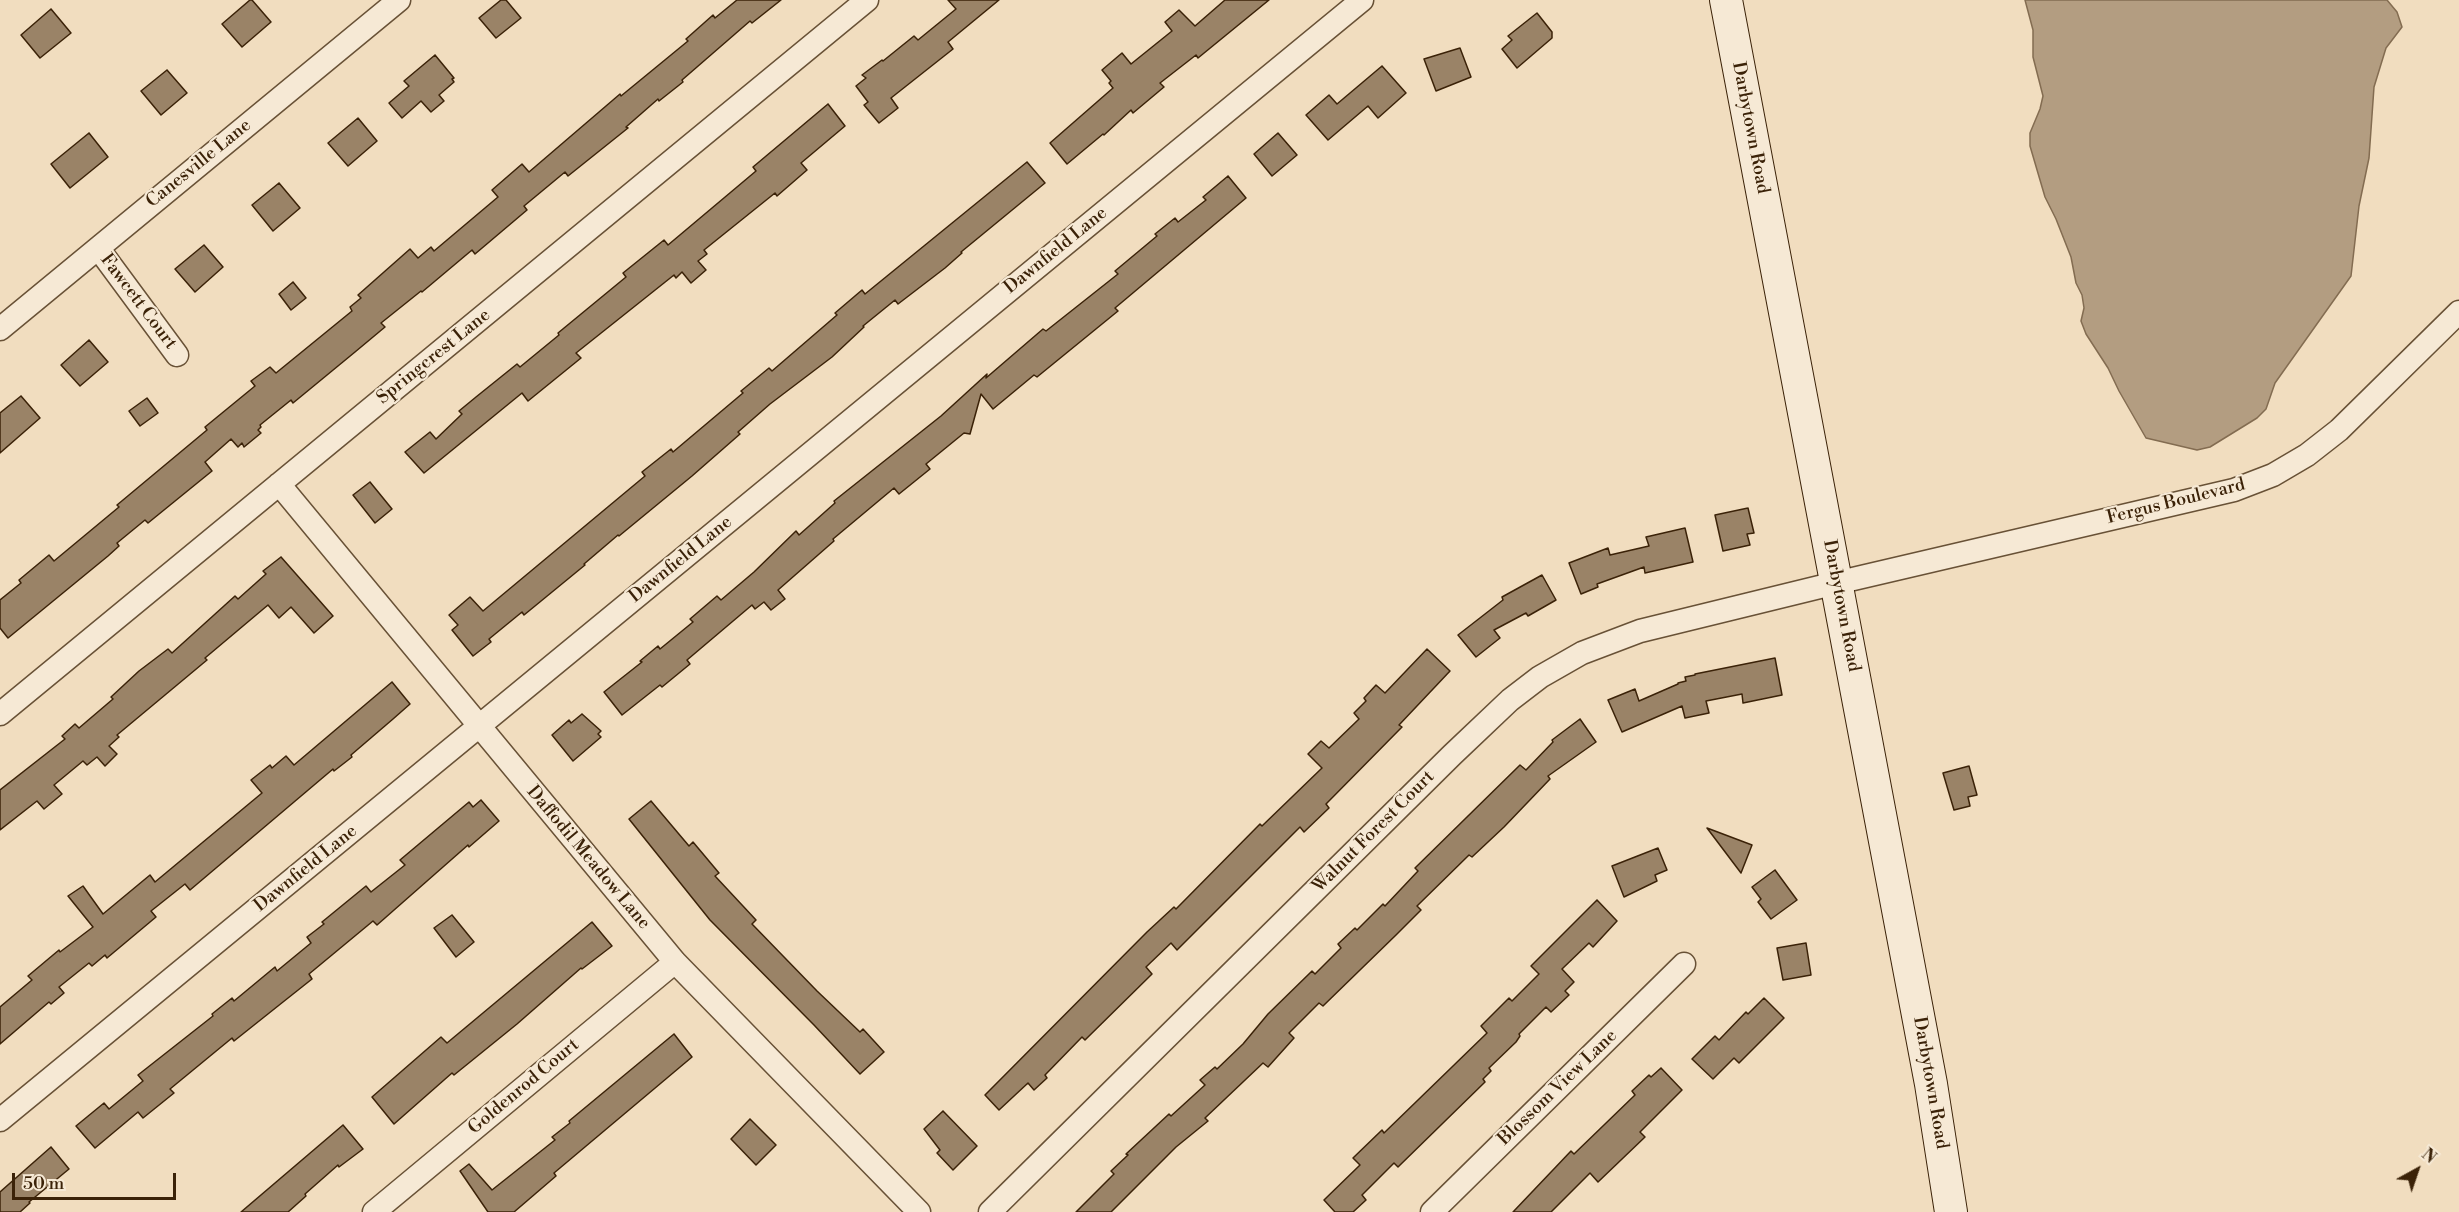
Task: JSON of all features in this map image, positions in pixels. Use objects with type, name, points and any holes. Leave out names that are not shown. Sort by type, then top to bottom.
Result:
[{"type":"main road","name":"Darbytown Road","points":[[1726,0],[1932,1084],[1951,1212]]},
{"type":"street","name":"Canesville Lane","points":[[0,329],[399,0]]},
{"type":"street","name":"Springcrest Lane","points":[[0,714],[867,0]]},
{"type":"street","name":"Dawnfield Lane","points":[[0,1120],[1362,0]]},
{"type":"street","name":"Fawcett Court","points":[[98,248],[177,355]]},
{"type":"street","name":"Fergus Boulevard","points":[[1836,583],[2166,505],[2204,499],[2273,475],[2307,455],[2338,430],[2459,312]]},
{"type":"street","name":"Daffodil Meadow Lane","points":[[279,484],[675,962],[918,1212]]},
{"type":"street","name":"Walnut Forest Court","points":[[990,1212],[1452,755],[1510,700],[1540,677],[1582,653],[1613,639],[1836,583]]},
{"type":"street","name":"Goldenrod Court","points":[[374,1212],[675,962]]},
{"type":"street","name":"Blossom View Lane","points":[[1432,1212],[1684,964]]},
{"type":"shaded area","points":[[2025,0],[2387,0],[2397,12],[2402,27],[2386,48],[2374,87],[2369,158],[2359,206],[2351,276],[2275,383],[2266,409],[2257,418],[2210,447],[2197,450],[2146,438],[2108,368],[2086,334],[2081,321],[2084,308],[2082,295],[2076,283],[2071,257],[2045,197],[2030,146],[2030,133],[2043,96],[2033,57],[2033,30]]},
{"type":"building","points":[[250,0],[271,22],[242,47],[222,24]]},
{"type":"building","points":[[501,0],[506,0],[521,18],[496,38],[479,18]]},
{"type":"building","points":[[737,0],[781,0],[752,23],[750,21],[682,80],[683,82],[659,101],[658,99],[626,127],[628,128],[568,176],[565,172],[524,206],[527,210],[475,254],[472,250],[381,323],[385,327],[293,403],[291,400],[260,425],[258,430],[261,433],[244,447],[242,443],[238,447],[231,439],[205,462],[212,471],[148,523],[145,520],[117,543],[119,546],[108,556],[8,638],[0,628],[0,600],[21,583],[19,580],[49,555],[54,561],[119,507],[117,505],[207,430],[205,427],[255,386],[251,381],[270,367],[276,373],[352,311],[350,307],[361,298],[358,295],[410,249],[418,258],[431,247],[434,251],[498,197],[492,190],[522,164],[529,172],[620,94],[621,96],[688,41],[686,39],[713,15],[715,18]]},
{"type":"building","points":[[948,0],[999,0],[948,42],[953,49],[891,98],[898,108],[879,123],[864,105],[868,102],[856,86],[866,78],[862,75],[914,36],[918,40],[956,9]]},
{"type":"building","points":[[1225,0],[1269,0],[1198,58],[1196,55],[1160,83],[1164,87],[1133,113],[1131,110],[1067,164],[1050,143],[1113,88],[1109,83],[1111,81],[1102,70],[1122,53],[1131,64],[1172,31],[1165,22],[1179,10],[1195,26]]},
{"type":"building","points":[[51,9],[71,33],[40,58],[21,35]]},
{"type":"building","points":[[1537,13],[1552,32],[1552,38],[1517,68],[1502,49],[1512,40],[1508,36]]},
{"type":"building","points":[[1460,48],[1471,77],[1436,91],[1424,59]]},
{"type":"building","points":[[435,55],[454,78],[452,79],[454,82],[439,95],[444,101],[431,112],[421,101],[402,118],[389,103],[409,86],[404,81]]},
{"type":"building","points":[[1382,66],[1406,93],[1378,118],[1368,106],[1328,140],[1306,115],[1329,95],[1337,104]]},
{"type":"building","points":[[167,70],[187,93],[161,115],[141,91]]},
{"type":"building","points":[[828,104],[845,126],[801,163],[807,170],[777,196],[775,193],[704,250],[707,254],[698,261],[706,270],[691,283],[682,272],[676,278],[674,275],[576,353],[581,358],[528,401],[522,393],[424,473],[405,452],[430,432],[436,439],[462,414],[459,411],[517,364],[520,367],[559,335],[558,333],[626,277],[623,273],[664,240],[668,245],[756,171],[753,167]]},
{"type":"building","points":[[358,118],[377,141],[348,166],[328,143]]},
{"type":"building","points":[[89,133],[108,157],[70,188],[51,164]]},
{"type":"building","points":[[1278,133],[1297,155],[1272,176],[1254,154]]},
{"type":"building","points":[[1027,162],[1045,183],[961,252],[945,268],[898,304],[895,300],[863,326],[832,357],[770,404],[692,476],[524,615],[522,612],[489,639],[491,642],[473,656],[452,630],[458,625],[449,615],[470,597],[483,611],[645,476],[642,472],[671,449],[673,452],[769,368],[772,371],[837,315],[835,313],[862,290],[865,294]]},
{"type":"building","points":[[1228,176],[1246,198],[1115,308],[1118,311],[1037,377],[1034,375],[993,409],[981,394],[970,434],[964,433],[926,464],[930,469],[899,494],[894,488],[833,539],[834,541],[778,590],[785,599],[771,610],[764,602],[755,609],[752,605],[687,660],[690,664],[622,715],[604,692],[642,662],[640,661],[658,646],[660,649],[693,622],[690,619],[717,596],[721,600],[796,531],[799,535],[835,503],[834,501],[941,416],[987,374],[986,378],[1043,329],[1046,331],[1118,274],[1115,271],[1157,236],[1155,234],[1175,218],[1178,222],[1206,200],[1203,197]]},
{"type":"building","points":[[279,183],[300,208],[273,231],[252,205]]},
{"type":"building","points":[[204,245],[223,267],[195,292],[175,269]]},
{"type":"building","points":[[293,282],[306,298],[291,310],[279,294]]},
{"type":"building","points":[[89,340],[108,362],[80,386],[61,365]]},
{"type":"building","points":[[21,396],[40,418],[0,453],[0,413]]},
{"type":"building","points":[[147,398],[158,413],[140,426],[129,411]]},
{"type":"building","points":[[370,482],[392,509],[375,523],[353,495]]},
{"type":"building","points":[[1748,508],[1754,533],[1747,534],[1750,545],[1723,551],[1715,515]]},
{"type":"building","points":[[1685,528],[1693,562],[1645,573],[1644,567],[1597,584],[1598,587],[1581,594],[1569,563],[1608,548],[1610,555],[1649,546],[1646,537]]},
{"type":"building","points":[[281,557],[333,616],[314,633],[291,607],[279,618],[268,605],[205,658],[207,660],[117,735],[119,737],[109,746],[117,754],[105,766],[97,757],[87,765],[83,761],[54,785],[62,794],[44,809],[37,801],[0,830],[0,790],[65,739],[62,736],[75,724],[79,728],[113,699],[111,697],[139,671],[168,649],[172,653],[235,596],[238,599],[266,574],[263,571]]},
{"type":"building","points":[[1542,575],[1556,600],[1528,616],[1526,613],[1494,630],[1500,638],[1476,657],[1458,635],[1503,600],[1502,597]]},
{"type":"building","points":[[1427,649],[1450,671],[1399,725],[1402,727],[1326,804],[1329,808],[1304,832],[1300,827],[1177,950],[1171,943],[1146,967],[1152,974],[1085,1040],[1082,1037],[1045,1075],[1047,1078],[1034,1090],[1028,1083],[999,1110],[985,1095],[1147,932],[1174,907],[1176,909],[1260,824],[1262,826],[1322,768],[1308,754],[1321,741],[1329,748],[1359,719],[1354,713],[1366,701],[1364,698],[1376,685],[1385,693]]},
{"type":"building","points":[[1775,658],[1782,695],[1743,703],[1742,694],[1706,701],[1709,713],[1685,718],[1682,706],[1622,732],[1608,700],[1635,689],[1639,701],[1686,681],[1685,677]]},
{"type":"building","points":[[392,682],[410,704],[351,755],[352,757],[334,771],[333,769],[190,890],[185,884],[151,911],[156,917],[107,958],[105,955],[92,966],[89,963],[59,987],[64,993],[51,1004],[49,1002],[0,1044],[0,1007],[32,980],[28,976],[59,950],[60,952],[93,927],[68,896],[83,886],[103,914],[150,875],[155,882],[262,793],[251,780],[270,765],[272,768],[286,756],[294,765]]},
{"type":"building","points":[[582,714],[601,731],[598,734],[601,737],[573,761],[552,735],[569,720],[571,723]]},
{"type":"building","points":[[1580,719],[1596,742],[1548,776],[1550,779],[1504,827],[1472,857],[1469,855],[1417,906],[1421,910],[1396,935],[1323,1006],[1319,1003],[1289,1033],[1294,1038],[1268,1067],[1263,1063],[1205,1118],[1208,1121],[1176,1147],[1111,1212],[1076,1212],[1114,1174],[1111,1171],[1128,1155],[1126,1154],[1169,1114],[1171,1116],[1205,1085],[1200,1080],[1215,1067],[1217,1069],[1243,1044],[1268,1014],[1312,971],[1315,974],[1341,948],[1338,944],[1355,928],[1357,930],[1383,904],[1385,906],[1418,871],[1415,868],[1520,765],[1526,770],[1553,742],[1552,740]]},
{"type":"building","points":[[1969,766],[1977,795],[1968,797],[1970,806],[1954,810],[1943,773]]},
{"type":"building","points":[[481,800],[499,821],[469,847],[468,845],[377,925],[373,921],[309,974],[312,979],[234,1041],[232,1038],[170,1089],[174,1093],[143,1118],[138,1112],[95,1148],[76,1126],[104,1103],[109,1109],[143,1081],[138,1075],[213,1016],[212,1014],[232,998],[234,1001],[275,967],[277,971],[311,943],[307,937],[324,924],[322,922],[366,886],[371,892],[405,865],[400,860],[469,802],[473,807]]},
{"type":"building","points":[[651,801],[689,846],[693,842],[719,873],[715,876],[756,920],[752,924],[817,991],[860,1032],[863,1029],[884,1052],[860,1074],[710,920],[629,819]]},
{"type":"building","points":[[1707,828],[1752,845],[1741,873]]},
{"type":"building","points":[[1658,848],[1667,870],[1655,875],[1657,881],[1624,897],[1612,866]]},
{"type":"building","points":[[1775,870],[1797,900],[1771,919],[1758,902],[1761,899],[1752,887]]},
{"type":"building","points":[[1597,900],[1617,921],[1593,947],[1589,943],[1562,969],[1574,982],[1565,991],[1569,995],[1551,1012],[1546,1007],[1519,1034],[1516,1042],[1489,1068],[1491,1071],[1483,1079],[1485,1082],[1398,1167],[1394,1163],[1362,1195],[1366,1200],[1353,1212],[1335,1212],[1324,1200],[1360,1165],[1353,1158],[1382,1130],[1384,1133],[1487,1033],[1481,1026],[1509,998],[1512,1001],[1539,974],[1531,966]]},
{"type":"building","points":[[452,915],[474,942],[456,957],[434,928]]},
{"type":"building","points":[[592,922],[612,946],[581,968],[454,1075],[452,1073],[394,1124],[372,1097],[441,1037],[447,1043]]},
{"type":"building","points":[[1806,943],[1811,975],[1783,980],[1777,948]]},
{"type":"building","points":[[1764,998],[1784,1018],[1739,1063],[1734,1058],[1713,1079],[1692,1059],[1715,1036],[1719,1040],[1746,1012],[1748,1014]]},
{"type":"building","points":[[674,1034],[692,1057],[554,1173],[556,1176],[514,1212],[488,1212],[460,1171],[469,1164],[492,1190],[555,1140],[552,1137],[570,1123],[569,1121]]},
{"type":"building","points":[[1661,1068],[1682,1090],[1640,1132],[1645,1137],[1598,1182],[1590,1173],[1551,1212],[1513,1212],[1571,1151],[1574,1154],[1635,1095],[1632,1091],[1649,1075],[1651,1077]]},
{"type":"building","points":[[943,1111],[977,1146],[953,1170],[937,1153],[940,1150],[924,1129]]},
{"type":"building","points":[[750,1119],[776,1145],[756,1165],[731,1139]]},
{"type":"building","points":[[343,1125],[363,1149],[339,1167],[338,1165],[288,1212],[241,1212]]},
{"type":"building","points":[[51,1147],[69,1169],[20,1212],[0,1212],[0,1192]]}]
